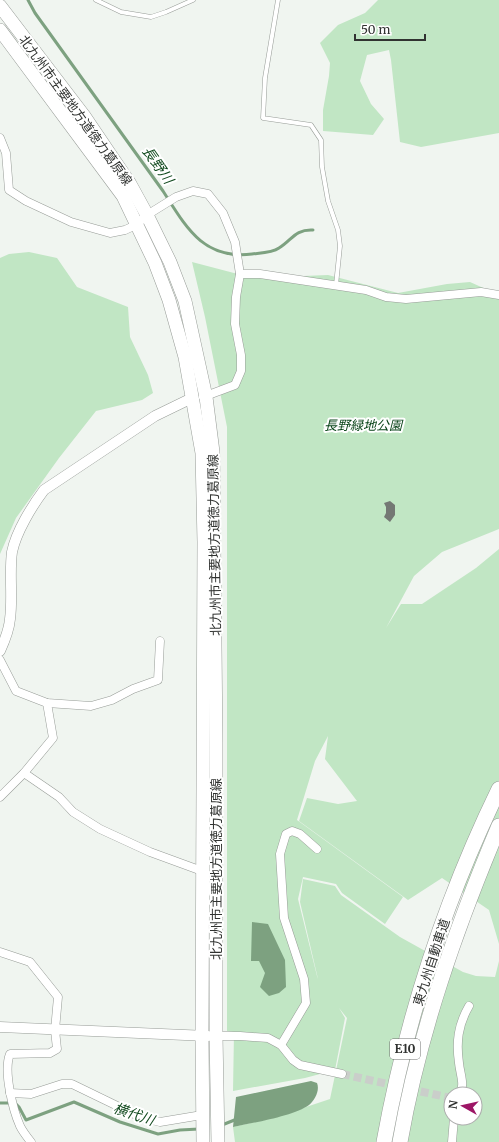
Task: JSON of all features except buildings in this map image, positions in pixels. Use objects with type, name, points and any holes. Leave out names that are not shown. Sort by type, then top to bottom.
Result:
[{"type":"highway","name":"東九州自動車道","points":[[384,1142],[391,1105],[409,1032],[431,958],[464,865],[499,789]]},
{"type":"highway","name":"東九州自動車道","points":[[400,1142],[406,1108],[425,1030],[444,968],[499,826]]},
{"type":"main road","name":"北九州市主要地方道徳力葛原線","points":[[0,6],[84,116],[130,184],[147,215],[170,262],[185,301],[206,397],[213,452],[216,719],[216,1036],[218,1142]]},
{"type":"main road","name":"北九州市主要地方道徳力葛原線","points":[[0,30],[123,196],[155,263],[169,300],[185,357],[202,453],[203,1142]]},
{"type":"street","points":[[0,138],[6,153],[9,190],[26,201],[71,222],[110,233],[125,230],[136,225],[147,215],[176,197],[193,191],[208,194],[223,213],[235,242],[240,274],[236,297],[235,324],[241,355],[241,371],[235,385],[206,397],[192,398],[155,416],[44,490],[36,501],[16,538],[12,551],[10,620],[7,634],[0,651]]},
{"type":"street","points":[[240,274],[260,274],[366,290],[386,297],[406,299],[481,292],[499,295]]},
{"type":"street","points":[[0,660],[16,691],[47,703],[91,706],[112,700],[133,689],[158,680],[160,641]]},
{"type":"street","points":[[0,797],[24,773],[53,738],[47,703]]},
{"type":"street","points":[[24,773],[59,797],[73,812],[100,829],[150,852],[202,871]]},
{"type":"street","points":[[281,1045],[306,1003],[304,979],[284,918],[280,854],[286,834],[292,831],[300,834],[317,849]]},
{"type":"street","points":[[0,952],[30,962],[58,997],[55,1030],[57,1049],[50,1053],[10,1054],[7,1062],[10,1093],[20,1127],[31,1142]]},
{"type":"street","points":[[463,1086],[459,1063],[459,1028],[464,1014],[469,1006]]},
{"type":"street","points":[[0,1028],[268,1038],[281,1045],[293,1060],[300,1065],[342,1074]]},
{"type":"street","points":[[10,1093],[30,1094],[62,1084],[72,1084],[140,1117],[160,1122],[196,1116]]},
{"type":"street","points":[[452,1142],[453,1126]]},
{"type":"lane","points":[[96,0],[121,12],[151,17],[193,0]]},
{"type":"lane","points":[[278,0],[265,78],[263,118],[311,125],[321,140],[322,166],[328,201],[338,230],[340,246],[336,286]]},
{"type":"green space","points":[[378,0],[499,0],[499,133],[421,147],[400,142],[389,50],[367,55],[360,81],[371,104],[384,119],[373,135],[323,131],[323,110],[330,63],[320,43],[338,25],[365,13]]},
{"type":"green space","points":[[29,252],[57,258],[77,287],[128,307],[130,337],[148,375],[153,393],[142,400],[96,411],[59,458],[16,518],[0,554],[0,258],[9,254]]},
{"type":"green space","name":"長野緑地公園","points":[[192,262],[253,278],[328,275],[398,293],[447,284],[470,282],[499,295],[499,529],[442,552],[414,576],[386,628],[401,604],[422,604],[476,568],[499,549],[499,944],[489,910],[442,878],[408,900],[299,821],[307,798],[338,804],[357,801],[325,759],[328,736],[315,761],[297,820],[403,897],[385,924],[342,893],[336,884],[303,877],[298,899],[318,979],[300,902],[303,879],[335,886],[341,895],[400,937],[463,972],[476,976],[495,977],[499,961],[499,1142],[235,1142],[233,1127],[273,1118],[330,1099],[347,1018],[339,1008],[345,1018],[335,1070],[305,1078],[233,1091],[234,1032],[227,1031],[227,427],[205,317]]},
{"type":"shaded area","points":[[252,922],[268,924],[285,960],[286,987],[279,993],[269,996],[260,987],[265,973],[259,961],[251,961]]},
{"type":"shaded area","points":[[311,1081],[317,1083],[318,1089],[315,1098],[309,1105],[283,1116],[233,1127],[236,1097]]},
{"type":"waterway","name":"長野川","points":[[28,0],[35,13],[163,191],[180,217],[198,238],[208,246],[221,252],[252,254],[276,250],[298,233],[313,230]]},
{"type":"waterway","name":"横代川","points":[[0,1103],[15,1103],[26,1120],[74,1102],[120,1122],[158,1134],[180,1130],[199,1129]]},
{"type":"waterway","name":"横代川","points":[[222,1125],[237,1119]]},
{"type":"tunnel","points":[[342,1074],[397,1086]]},
{"type":"tunnel","points":[[409,1089],[443,1096]]}]
